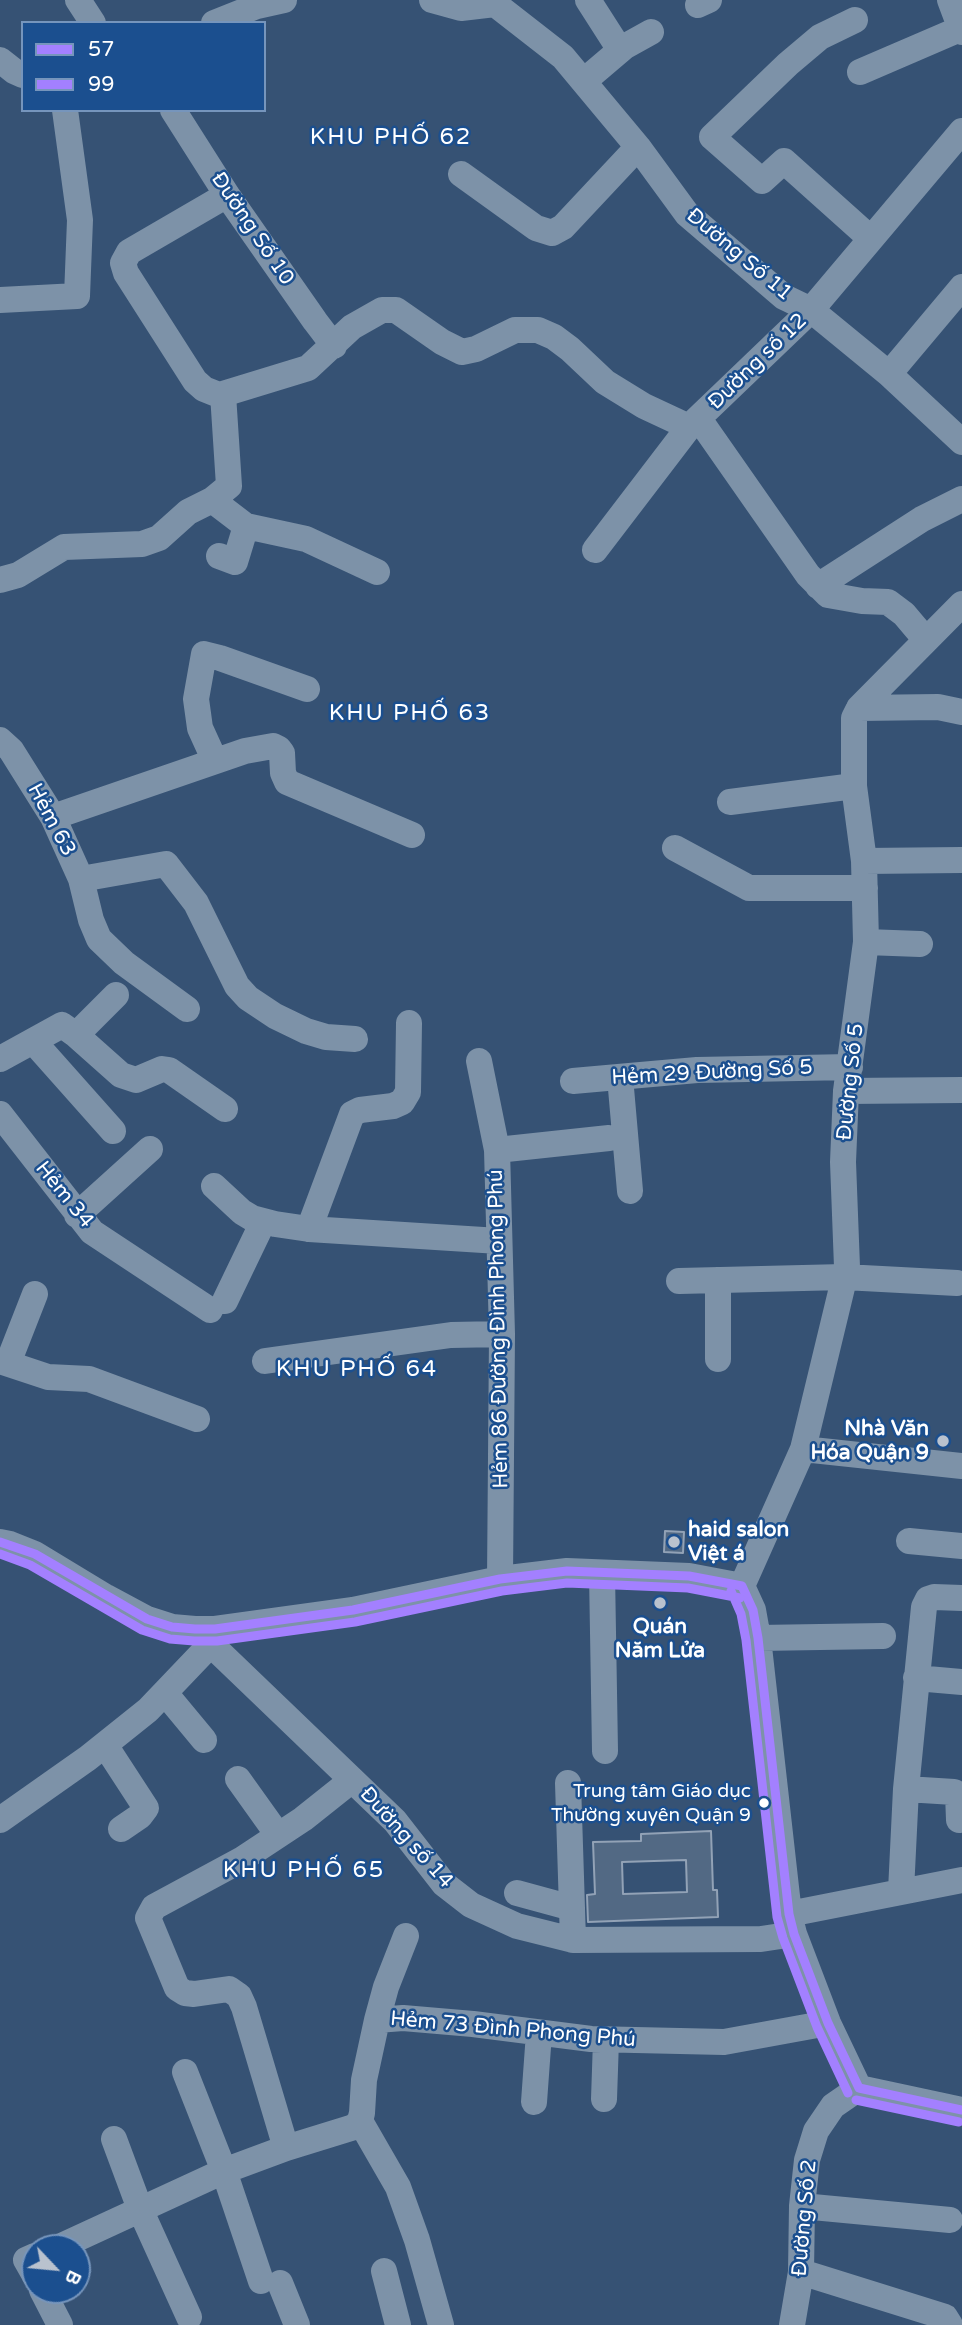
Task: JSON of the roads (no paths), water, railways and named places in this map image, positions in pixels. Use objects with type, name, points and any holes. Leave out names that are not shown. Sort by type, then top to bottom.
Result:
[{"type":"street","points":[[78,0],[92,21]]},
{"type":"street","points":[[219,21],[257,6],[284,0]]},
{"type":"street","name":"Đường Số 11","points":[[432,0],[461,8],[494,2],[564,57],[638,147],[687,214],[784,297],[811,310],[889,374],[962,442]]},
{"type":"street","points":[[588,0],[620,50]]},
{"type":"street","points":[[860,72],[961,30],[950,0]]},
{"type":"street","points":[[855,20],[820,37],[712,136],[762,181],[784,161],[870,238]]},
{"type":"street","points":[[584,81],[620,50],[651,32]]},
{"type":"street","points":[[0,60],[21,74]]},
{"type":"street","points":[[0,300],[77,296],[79,220],[65,112]]},
{"type":"street","name":"Đường Số 10","points":[[174,112],[228,195],[334,346]]},
{"type":"street","name":"Đường số 12","points":[[334,346],[352,327],[382,310],[396,310],[442,342],[462,352],[476,349],[515,330],[538,330],[554,337],[605,382],[643,406],[694,423],[811,310],[962,131]]},
{"type":"street","points":[[461,174],[537,228],[552,233],[563,227],[638,147]]},
{"type":"street","points":[[228,195],[130,252],[123,263],[199,386],[219,395],[223,394],[307,368],[334,346]]},
{"type":"street","points":[[889,374],[962,287]]},
{"type":"street","points":[[0,580],[18,575],[64,547],[142,544],[159,538],[188,512],[212,500],[229,486],[223,394]]},
{"type":"street","points":[[595,550],[694,423],[818,586],[828,595],[888,602],[904,614],[926,640]]},
{"type":"street","points":[[818,586],[922,519],[962,499]]},
{"type":"street","points":[[212,500],[246,526],[306,539],[377,572]]},
{"type":"street","points":[[219,556],[235,562],[246,526]]},
{"type":"street","points":[[859,708],[962,604]]},
{"type":"street","points":[[215,761],[200,729],[196,699],[204,654],[307,689]]},
{"type":"street","points":[[859,708],[937,707],[962,712]]},
{"type":"street","name":"Đường Số 5","points":[[742,1587],[803,1449],[847,1267],[843,1162],[848,1079],[866,942],[864,861],[854,786],[853,731],[854,718],[859,708]]},
{"type":"street","name":"Hẻm 63","points":[[0,740],[11,750],[52,817],[81,878],[166,864],[195,903],[237,986],[248,998],[275,1016],[306,1031],[327,1037],[355,1039]]},
{"type":"street","points":[[52,817],[245,751],[276,747],[282,753],[283,773],[287,782],[412,835]]},
{"type":"street","points":[[730,802],[854,786]]},
{"type":"street","points":[[675,848],[749,888],[865,888]]},
{"type":"street","points":[[864,861],[962,860]]},
{"type":"street","points":[[81,878],[91,920],[99,939],[124,963],[187,1009]]},
{"type":"street","points":[[866,942],[920,944]]},
{"type":"street","points":[[76,1035],[116,995]]},
{"type":"street","points":[[309,1229],[352,1114],[360,1110],[393,1106],[402,1102],[408,1092],[409,1023]]},
{"type":"street","points":[[0,1059],[62,1025],[121,1075],[136,1080],[162,1069],[169,1070],[225,1109]]},
{"type":"street","points":[[33,1041],[113,1131]]},
{"type":"street","points":[[479,1061],[497,1150]]},
{"type":"street","name":"Hẻm 29 Đường Số 5","points":[[573,1081],[697,1070],[848,1079],[962,1090]]},
{"type":"street","points":[[620,1077],[630,1191]]},
{"type":"street","name":"Hẻm 34","points":[[0,1114],[92,1232],[217,1306],[263,1222]]},
{"type":"street","name":"Hẻm 86 Đường Đình Phong Phú","points":[[500,1579],[502,1334],[497,1150],[609,1138]]},
{"type":"street","points":[[77,1215],[150,1149]]},
{"type":"street","points":[[214,1186],[242,1212],[263,1222],[309,1229],[499,1241]]},
{"type":"street","points":[[679,1281],[844,1278],[957,1283]]},
{"type":"street","points":[[718,1280],[718,1359]]},
{"type":"street","points":[[35,1294],[4,1362],[48,1377],[89,1379],[197,1419]]},
{"type":"street","points":[[265,1361],[451,1335],[502,1334]]},
{"type":"street","points":[[803,1449],[962,1466]]},
{"type":"street","points":[[909,1541],[962,1546]]},
{"type":"street","points":[[0,1542],[35,1554],[147,1619],[203,1636]]},
{"type":"street","points":[[0,1820],[105,1745],[148,1710],[165,1693],[203,1636],[215,1629],[353,1610],[500,1579],[567,1572],[689,1576],[742,1587],[753,1609],[758,1638],[792,1924],[828,2023],[859,2088],[962,2110]]},
{"type":"street","points":[[602,1573],[605,1751]]},
{"type":"street","points":[[901,1891],[906,1789],[925,1603],[934,1597],[962,1598]]},
{"type":"street","name":"Đường số 14","points":[[203,1636],[395,1821],[444,1884],[471,1905],[517,1926],[573,1940],[761,1939],[792,1924],[901,1891],[962,1880]]},
{"type":"street","points":[[758,1638],[883,1636]]},
{"type":"street","points":[[916,1678],[962,1682]]},
{"type":"street","points":[[165,1693],[204,1740]]},
{"type":"street","points":[[105,1745],[146,1808],[140,1816],[121,1829]]},
{"type":"street","points":[[238,1779],[278,1835]]},
{"type":"street","points":[[286,2148],[239,1996],[224,1988],[185,1993],[177,1988],[148,1918],[154,1907],[241,1860],[352,1780]]},
{"type":"street","points":[[568,1783],[573,1940]]},
{"type":"street","points":[[906,1789],[954,1791],[958,1794],[959,1820]]},
{"type":"street","points":[[517,1893],[572,1908]]},
{"type":"street","points":[[377,2020],[386,1987],[406,1936]]},
{"type":"street","name":"Hẻm 73 Đình Phong Phú","points":[[360,2121],[364,2080],[377,2020],[403,2018],[607,2040],[724,2042],[828,2023]]},
{"type":"street","points":[[534,2102],[539,2033]]},
{"type":"street","points":[[604,2099],[607,2040]]},
{"type":"street","points":[[186,2072],[271,2282],[297,2325]]},
{"type":"street","name":"Đường Số 2","points":[[792,2325],[801,2272],[802,2206],[807,2160],[816,2131],[832,2106],[859,2088]]},
{"type":"street","points":[[87,2234],[224,2171],[354,2127],[360,2121],[398,2187],[417,2240],[441,2325]]},
{"type":"street","points":[[114,2139],[140,2209],[189,2316]]},
{"type":"street","points":[[802,2206],[950,2220]]},
{"type":"street","points":[[384,2272],[398,2325]]},
{"type":"street","points":[[801,2272],[945,2316],[950,2325]]},
{"type":"street","points":[[49,2304],[60,2325]]},
{"type":"place","name":"Nhà Văn Hóa Quận 9","points":[[943,1441]]},
{"type":"place","name":"haid salon Việt á","points":[[674,1542]]},
{"type":"place","name":"Quán Năm Lửa","points":[[660,1603]]},
{"type":"place","name":"Trung tâm Giáo dục Thường xuyên Quận 9","points":[[764,1803]]},
{"type":"district","name":"KHU PHỐ 62","points":[[391,138]]},
{"type":"district","name":"KHU PHỐ 63","points":[[410,714]]},
{"type":"district","name":"KHU PHỐ 64","points":[[357,1370]]},
{"type":"district","name":"KHU PHỐ 65","points":[[304,1871]]}]
